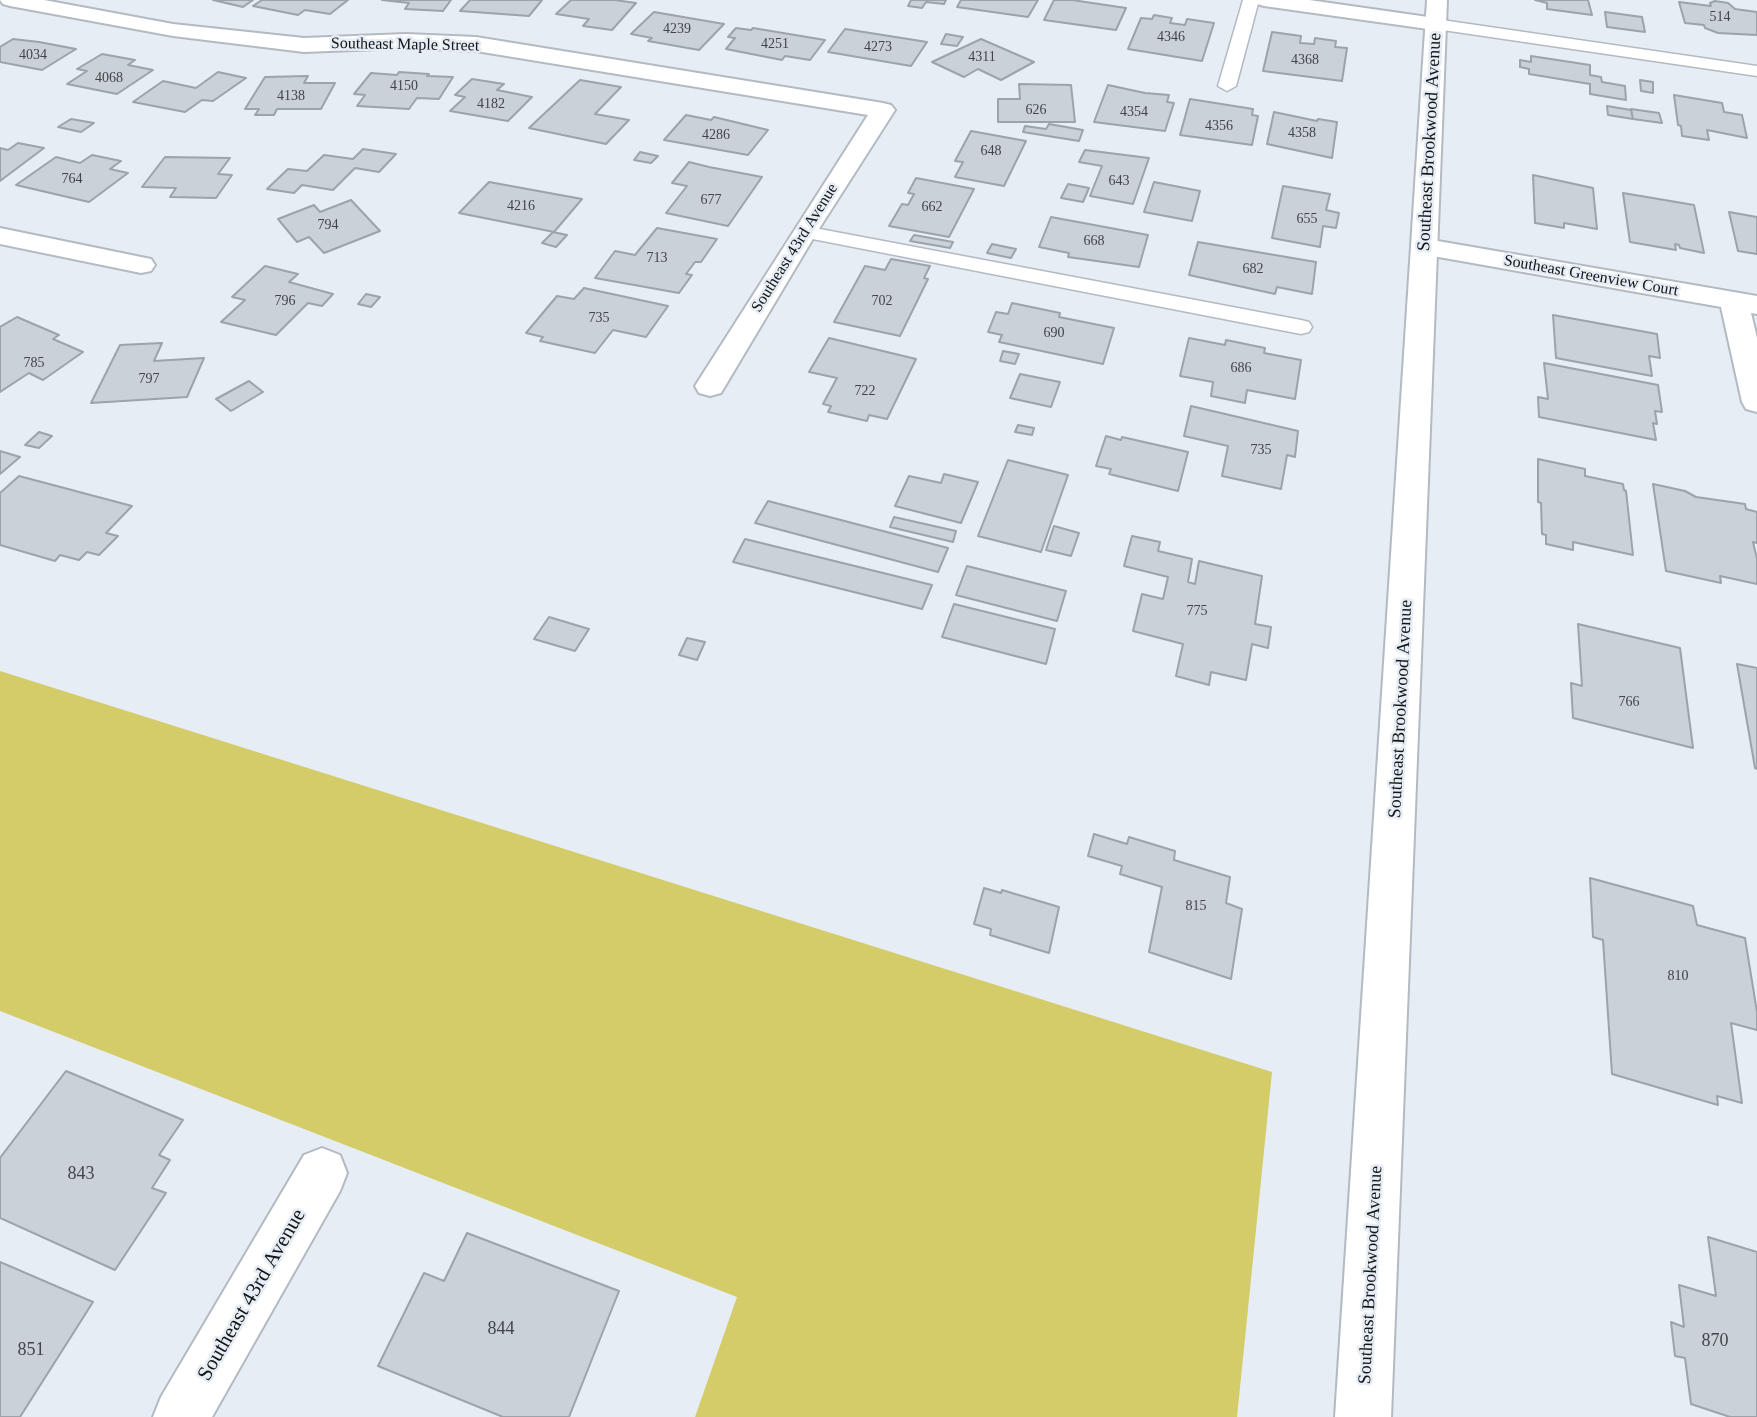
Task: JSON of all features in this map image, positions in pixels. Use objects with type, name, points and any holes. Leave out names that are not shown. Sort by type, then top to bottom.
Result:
[{"type":"street","points":[[0,5],[9,0]]},
{"type":"street","name":"Southeast Maple Street","points":[[9,0],[173,30],[303,45],[406,41],[476,44],[883,110]]},
{"type":"street","points":[[1264,0],[1436,24]]},
{"type":"street","name":"Southeast Brookwood Avenue","points":[[1363,1417],[1437,0]]},
{"type":"street","name":"Southeast 43rd Avenue","points":[[710,386],[804,232],[883,110]]},
{"type":"street","points":[[0,236],[141,265]]},
{"type":"street","name":"Southeast Greenview Court","points":[[1426,247],[1745,303]]},
{"type":"street","points":[[1745,303],[1757,402]]},
{"type":"street","name":"Southeast 43rd Avenue","points":[[181,1417],[322,1173]]},
{"type":"lane","points":[[1227,86],[1251,0]]},
{"type":"lane","points":[[1436,24],[1757,71]]},
{"type":"lane","points":[[804,232],[1301,327]]},
{"type":"shaded area","points":[[0,671],[1272,1072],[1237,1417],[695,1417],[737,1297],[0,1011]]},
{"type":"building","points":[[213,0],[253,0],[243,7]]},
{"type":"building","points":[[262,0],[348,0],[330,14],[305,10],[298,15],[253,6]]},
{"type":"building","points":[[382,0],[451,0],[443,11],[405,9],[409,3]]},
{"type":"building","points":[[470,0],[542,0],[529,16],[460,11]]},
{"type":"building","points":[[571,0],[636,3],[612,30],[583,26],[589,19],[556,14]]},
{"type":"building","points":[[911,0],[946,0],[944,4],[926,2],[922,8],[908,6]]},
{"type":"building","points":[[961,0],[1038,0],[1028,17],[957,7]]},
{"type":"building","points":[[1054,0],[1126,8],[1116,30],[1044,20]]},
{"type":"building","points":[[1535,0],[1588,0],[1592,15],[1547,9],[1547,3]]},
{"type":"building","points":[[1679,2],[1711,6],[1710,3],[1728,3],[1735,9],[1757,12],[1757,35],[1718,33],[1705,28],[1704,25],[1685,23]]},
{"type":"building","points":[[654,12],[724,24],[699,50],[648,41],[652,38],[631,34]]},
{"type":"building","points":[[1605,12],[1642,17],[1645,32],[1607,27]]},
{"type":"building","points":[[1154,15],[1172,18],[1170,23],[1185,25],[1187,19],[1214,23],[1202,61],[1128,49],[1141,18],[1152,19]]},
{"type":"building","points":[[736,28],[753,28],[825,40],[810,60],[785,56],[782,60],[726,49],[735,38],[728,37]]},
{"type":"building","points":[[845,29],[927,42],[911,66],[828,52]]},
{"type":"building","points":[[1272,32],[1301,36],[1300,43],[1314,44],[1315,38],[1336,41],[1335,47],[1347,48],[1342,81],[1263,71]]},
{"type":"building","points":[[946,34],[963,37],[957,46],[941,44]]},
{"type":"building","points":[[13,39],[76,49],[42,70],[0,62],[0,47]]},
{"type":"building","points":[[981,39],[1034,62],[1001,80],[978,69],[964,77],[932,62]]},
{"type":"building","points":[[102,54],[135,60],[128,65],[153,70],[117,94],[67,84],[87,71],[77,69]]},
{"type":"building","points":[[1531,56],[1590,65],[1590,75],[1601,77],[1602,82],[1625,86],[1626,100],[1590,94],[1590,84],[1529,74],[1529,69],[1520,67],[1520,60],[1531,62]]},
{"type":"building","points":[[218,72],[246,78],[213,101],[202,100],[185,112],[133,102],[163,81],[196,88]]},
{"type":"building","points":[[399,72],[453,77],[439,99],[417,98],[409,109],[357,106],[365,95],[354,94],[371,73],[397,75]]},
{"type":"building","points":[[308,76],[304,83],[335,83],[321,109],[277,109],[274,115],[255,115],[259,109],[245,109],[265,77]]},
{"type":"building","points":[[472,79],[504,84],[497,90],[532,97],[508,121],[450,111],[465,97],[455,95]]},
{"type":"building","points":[[580,80],[621,87],[595,114],[629,120],[606,144],[529,128]]},
{"type":"building","points":[[1640,80],[1653,82],[1653,93],[1641,91]]},
{"type":"building","points":[[1019,84],[1071,85],[1075,122],[998,122],[998,99],[1020,99]]},
{"type":"building","points":[[1108,85],[1169,95],[1167,102],[1174,103],[1165,131],[1094,122]]},
{"type":"building","points":[[1674,95],[1722,103],[1724,112],[1742,115],[1747,138],[1707,130],[1709,140],[1682,136]]},
{"type":"building","points":[[1190,99],[1253,109],[1252,115],[1258,116],[1252,145],[1180,135]]},
{"type":"building","points":[[1607,106],[1631,110],[1633,119],[1608,115]]},
{"type":"building","points":[[1631,109],[1659,113],[1662,123],[1633,119]]},
{"type":"building","points":[[1274,112],[1317,121],[1337,122],[1332,158],[1267,144]]},
{"type":"building","points":[[686,115],[711,120],[714,117],[768,130],[748,155],[664,140]]},
{"type":"building","points":[[71,119],[94,123],[81,132],[58,127]]},
{"type":"building","points":[[1049,124],[1083,130],[1079,141],[1023,132],[1025,126],[1046,129]]},
{"type":"building","points":[[971,131],[1026,141],[1004,186],[955,177],[963,162],[955,161]]},
{"type":"building","points":[[18,143],[44,148],[0,181],[0,148],[8,150]]},
{"type":"building","points":[[363,149],[396,154],[379,172],[355,168],[333,190],[302,185],[294,193],[267,189],[288,169],[307,171],[324,155],[353,159]]},
{"type":"building","points":[[1085,150],[1149,158],[1133,204],[1090,196],[1102,166],[1079,162]]},
{"type":"building","points":[[640,152],[658,156],[651,163],[634,160]]},
{"type":"building","points":[[92,155],[121,161],[110,169],[128,173],[89,202],[16,185],[56,157],[80,163]]},
{"type":"building","points":[[165,157],[230,158],[218,174],[232,175],[216,198],[170,197],[176,188],[142,187]]},
{"type":"building","points":[[689,162],[762,177],[728,226],[666,213],[687,186],[672,183]]},
{"type":"building","points":[[1533,175],[1593,188],[1597,229],[1564,223],[1564,228],[1535,223]]},
{"type":"building","points":[[916,178],[974,189],[949,237],[889,226],[902,204],[908,205],[914,194],[908,193]]},
{"type":"building","points":[[489,182],[582,199],[554,232],[459,213]]},
{"type":"building","points":[[1154,182],[1200,191],[1192,221],[1144,212]]},
{"type":"building","points":[[1068,184],[1089,188],[1083,202],[1061,198]]},
{"type":"building","points":[[1283,186],[1330,194],[1326,210],[1339,213],[1336,228],[1323,226],[1320,247],[1272,238]]},
{"type":"building","points":[[1623,193],[1694,205],[1704,253],[1680,248],[1675,244],[1676,250],[1630,242]]},
{"type":"building","points":[[351,200],[380,231],[324,253],[309,237],[297,242],[278,219],[314,205],[320,212]]},
{"type":"building","points":[[1729,212],[1757,217],[1757,254],[1738,251]]},
{"type":"building","points":[[1051,217],[1148,235],[1139,267],[1068,257],[1069,253],[1039,247]]},
{"type":"building","points":[[657,228],[717,239],[701,262],[695,262],[686,274],[692,275],[679,293],[595,278],[615,251],[635,255]]},
{"type":"building","points":[[553,232],[567,235],[556,247],[542,243]]},
{"type":"building","points":[[914,235],[953,242],[950,248],[910,241]]},
{"type":"building","points":[[1198,242],[1316,262],[1312,294],[1277,287],[1275,294],[1189,275]]},
{"type":"building","points":[[992,244],[1016,249],[1011,258],[987,253]]},
{"type":"building","points":[[891,259],[930,266],[924,278],[928,279],[900,336],[834,322],[865,266],[885,270]]},
{"type":"building","points":[[265,266],[298,274],[289,282],[333,294],[322,306],[308,303],[276,335],[221,322],[245,300],[232,297]]},
{"type":"building","points":[[584,288],[668,306],[646,337],[613,330],[595,353],[540,341],[543,337],[526,333],[557,296],[574,299]]},
{"type":"building","points":[[366,294],[380,297],[371,307],[358,304]]},
{"type":"building","points":[[1012,303],[1060,313],[1059,317],[1114,328],[1103,364],[999,342],[1002,335],[988,332],[996,312],[1008,314]]},
{"type":"building","points":[[1553,315],[1657,334],[1660,358],[1649,356],[1652,376],[1556,358]]},
{"type":"building","points":[[17,317],[59,335],[53,339],[83,352],[43,380],[29,373],[0,392],[0,327]]},
{"type":"building","points":[[829,338],[916,359],[887,419],[869,415],[867,421],[828,412],[831,406],[823,404],[837,378],[809,372]]},
{"type":"building","points":[[1189,338],[1225,345],[1226,340],[1265,348],[1264,353],[1301,360],[1295,399],[1247,390],[1245,403],[1211,396],[1213,382],[1180,376]]},
{"type":"building","points":[[162,343],[154,361],[204,358],[187,397],[91,403],[120,345]]},
{"type":"building","points":[[1003,351],[1019,354],[1015,364],[1000,361]]},
{"type":"building","points":[[1544,363],[1658,385],[1662,412],[1655,411],[1657,424],[1653,423],[1656,440],[1539,417],[1538,397],[1548,399]]},
{"type":"building","points":[[1020,374],[1060,382],[1051,407],[1010,398]]},
{"type":"building","points":[[249,381],[263,392],[231,411],[216,399]]},
{"type":"building","points":[[1191,406],[1298,431],[1295,457],[1287,455],[1281,489],[1222,476],[1228,446],[1184,436]]},
{"type":"building","points":[[1018,425],[1034,428],[1032,435],[1015,432]]},
{"type":"building","points":[[39,432],[52,436],[39,448],[25,445]]},
{"type":"building","points":[[1106,436],[1188,452],[1178,491],[1109,474],[1111,469],[1096,466]]},
{"type":"building","points":[[0,451],[20,457],[0,474]]},
{"type":"building","points":[[1538,459],[1585,469],[1585,476],[1623,484],[1633,555],[1573,542],[1573,550],[1546,544],[1546,535],[1542,534],[1541,503],[1538,502]]},
{"type":"building","points":[[1008,460],[1068,475],[1041,552],[978,536]]},
{"type":"building","points":[[944,474],[978,482],[961,523],[895,506],[909,476],[941,483]]},
{"type":"building","points":[[19,476],[132,506],[106,533],[118,536],[99,555],[87,552],[79,560],[60,555],[55,561],[0,545],[0,493]]},
{"type":"building","points":[[1653,484],[1685,491],[1696,497],[1745,504],[1746,509],[1757,512],[1757,543],[1753,542],[1757,559],[1757,584],[1720,576],[1721,583],[1666,571]]},
{"type":"building","points":[[768,501],[948,548],[938,572],[755,523]]},
{"type":"building","points":[[894,517],[956,531],[953,542],[890,527]]},
{"type":"building","points":[[1054,526],[1079,533],[1071,556],[1046,550]]},
{"type":"building","points":[[1132,536],[1160,542],[1158,551],[1192,559],[1188,582],[1195,584],[1199,561],[1262,576],[1255,624],[1271,627],[1268,648],[1252,644],[1246,680],[1211,672],[1209,685],[1176,676],[1183,644],[1133,631],[1142,594],[1163,599],[1168,577],[1124,566]]},
{"type":"building","points":[[745,539],[932,585],[922,609],[733,562]]},
{"type":"building","points":[[967,566],[1066,591],[1057,621],[956,595]]},
{"type":"building","points":[[954,604],[1055,629],[1046,664],[942,637]]},
{"type":"building","points":[[549,617],[589,629],[575,651],[534,639]]},
{"type":"building","points":[[1578,624],[1680,648],[1693,748],[1573,718],[1571,683],[1582,686]]},
{"type":"building","points":[[687,638],[705,642],[697,660],[679,655]]},
{"type":"building","points":[[1737,664],[1757,668],[1757,769],[1755,768]]},
{"type":"building","points":[[1094,834],[1127,844],[1129,837],[1175,851],[1174,860],[1230,877],[1226,903],[1242,909],[1231,979],[1149,952],[1162,887],[1120,874],[1122,866],[1088,856]]},
{"type":"building","points":[[1590,878],[1693,906],[1697,925],[1745,938],[1757,1012],[1757,1030],[1731,1023],[1742,1103],[1717,1096],[1718,1105],[1612,1074],[1603,940],[1593,937]]},
{"type":"building","points":[[984,888],[1001,893],[1002,890],[1059,907],[1049,953],[990,935],[991,929],[974,924]]},
{"type":"building","points":[[66,1071],[183,1120],[159,1155],[170,1160],[152,1188],[166,1193],[115,1270],[0,1218],[0,1158]]},
{"type":"building","points":[[467,1233],[619,1291],[569,1417],[503,1417],[378,1366],[424,1273],[444,1281]]},
{"type":"building","points":[[1708,1237],[1757,1252],[1757,1417],[1730,1417],[1691,1404],[1685,1358],[1675,1356],[1671,1322],[1684,1327],[1679,1285],[1716,1296]]},
{"type":"building","points":[[0,1262],[93,1302],[20,1417],[0,1417]]}]
